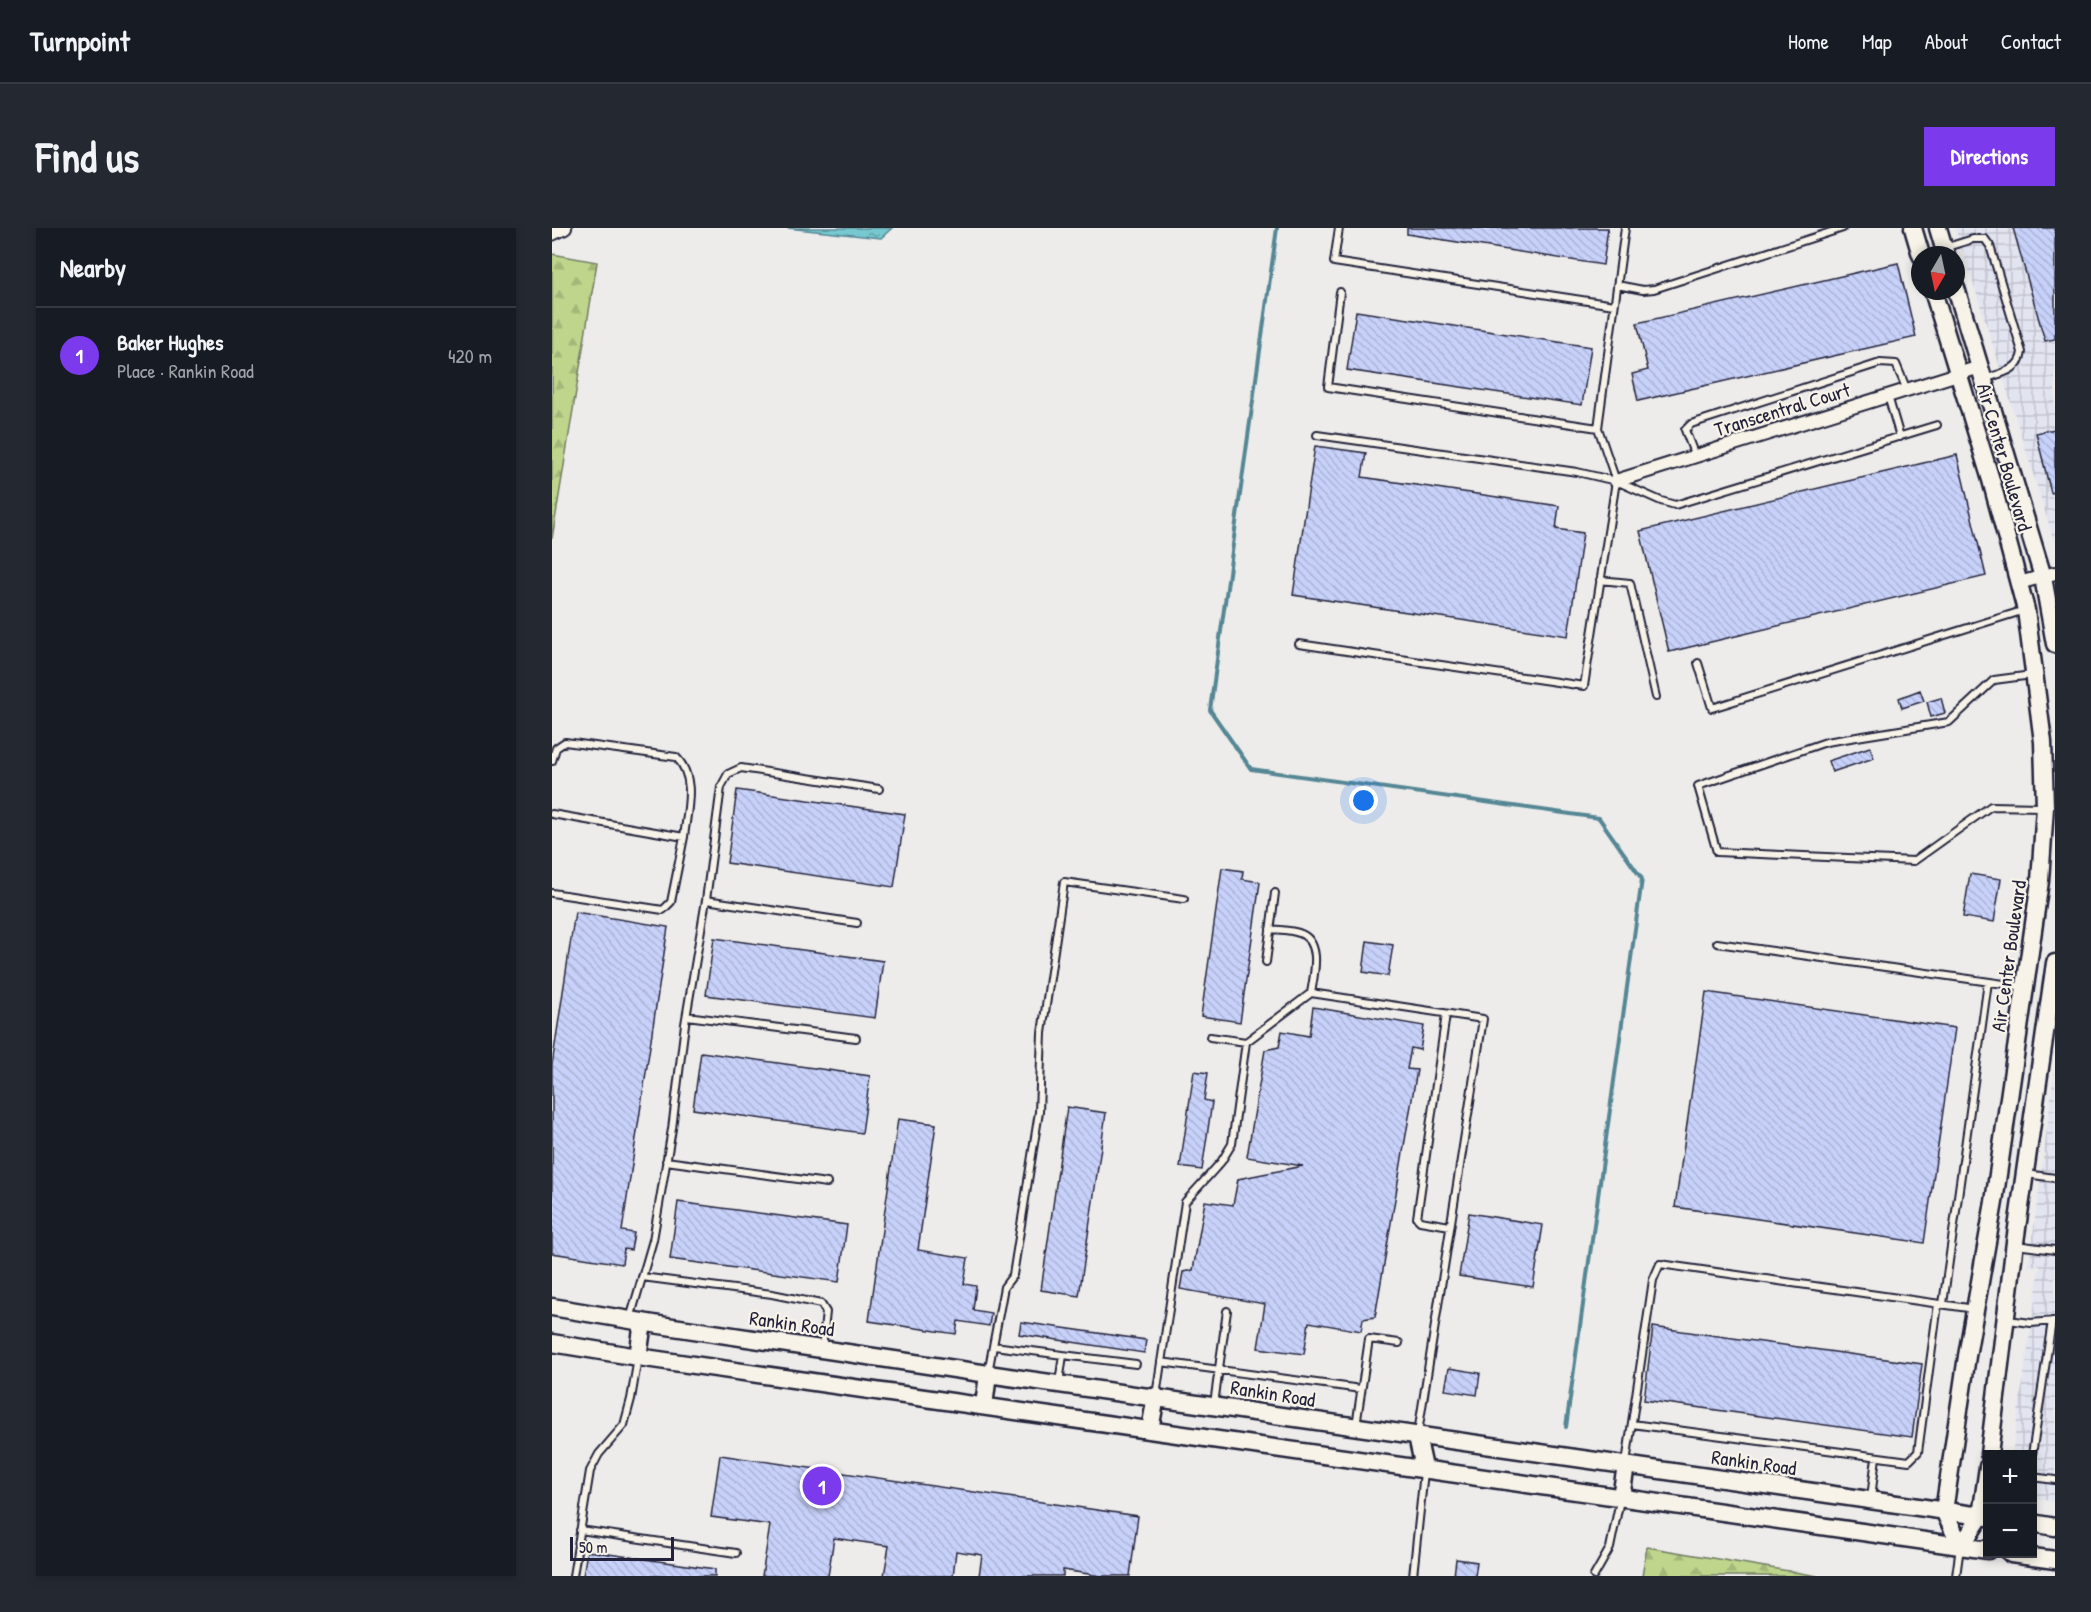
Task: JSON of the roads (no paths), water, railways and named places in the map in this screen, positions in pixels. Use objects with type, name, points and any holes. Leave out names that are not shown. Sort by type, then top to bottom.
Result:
[{"type":"main road","points":[[1913,228],[1918,246]]},
{"type":"main road","points":[[1938,228],[1943,246]]},
{"type":"main road","name":"Air Center Boulevard","points":[[1936,300],[2026,610],[2036,675],[2050,807],[1987,1241],[1944,1511]]},
{"type":"main road","name":"Air Center Boulevard","points":[[1960,300],[2049,575],[2055,644]]},
{"type":"main road","points":[[1990,1450],[2015,1245],[2053,991],[2055,963]]},
{"type":"main road","points":[[2025,987],[2053,991]]},
{"type":"main road","points":[[1987,1241],[2015,1245]]},
{"type":"main road","name":"Rankin Road","points":[[552,1307],[988,1374],[1156,1396],[1418,1436],[1983,1516]]},
{"type":"main road","points":[[636,1321],[638,1357]]},
{"type":"main road","points":[[552,1343],[1983,1549]]},
{"type":"main road","points":[[984,1406],[988,1374]]},
{"type":"main road","points":[[1150,1430],[1156,1396]]},
{"type":"main road","points":[[1418,1436],[1424,1468]]},
{"type":"main road","points":[[1621,1497],[1626,1465]]},
{"type":"main road","points":[[1944,1511],[1960,1547]]},
{"type":"main road","points":[[1960,1547],[1983,1517]]},
{"type":"main road","points":[[2037,1524],[2055,1527]]},
{"type":"main road","points":[[2037,1558],[2055,1560]]},
{"type":"street","points":[[552,234],[565,228]]},
{"type":"street","name":"Transcentral Court","points":[[1616,481],[1958,374],[1982,373]]},
{"type":"street","points":[[2019,584],[2049,575]]},
{"type":"lane","points":[[1339,228],[1334,262],[1614,305]]},
{"type":"lane","points":[[1299,644],[1584,686],[1616,481],[1598,428],[1625,228]]},
{"type":"lane","points":[[1617,285],[1643,290],[1654,289],[1843,228]]},
{"type":"lane","points":[[1956,246],[1973,238],[1984,239],[1990,246],[2022,352],[2021,361],[2015,368],[1982,373]]},
{"type":"lane","points":[[1340,291],[1328,387],[1598,428]]},
{"type":"lane","points":[[1695,456],[1685,430],[1691,424],[1880,363],[1896,364],[1907,390]]},
{"type":"lane","points":[[1888,396],[1900,437]]},
{"type":"lane","points":[[1317,435],[1577,472],[1616,481],[1675,505],[1937,425]]},
{"type":"lane","points":[[1600,580],[1630,583],[1656,697]]},
{"type":"lane","points":[[1698,663],[1712,708],[2026,610]]},
{"type":"lane","points":[[2036,675],[1994,680],[1949,722],[1826,742],[1698,786],[1717,852],[1914,861],[1991,806],[2050,807]]},
{"type":"lane","points":[[552,761],[556,748],[565,742],[676,757],[684,765],[688,778],[689,799],[671,902],[663,910],[552,895]]},
{"type":"lane","points":[[636,1321],[642,1277],[653,1240],[666,1161],[721,787],[728,774],[741,768],[879,789]]},
{"type":"lane","points":[[552,814],[684,837]]},
{"type":"lane","points":[[988,1374],[1004,1287],[1013,1275],[1039,1112],[1042,1033],[1064,882],[1184,899]]},
{"type":"lane","points":[[1266,962],[1275,893]]},
{"type":"lane","points":[[706,900],[857,923]]},
{"type":"lane","points":[[1270,929],[1298,932],[1308,937],[1314,947],[1315,959],[1311,993]]},
{"type":"lane","points":[[1717,943],[2025,987]]},
{"type":"lane","points":[[1632,1424],[1909,1461],[1918,1452],[1988,982]]},
{"type":"lane","points":[[1210,1037],[1246,1042],[1311,993],[1483,1019],[1418,1436]]},
{"type":"lane","points":[[1446,1014],[1417,1218],[1420,1221],[1450,1226]]},
{"type":"lane","points":[[687,1016],[856,1038]]},
{"type":"lane","points":[[1156,1396],[1185,1202],[1221,1162],[1232,1144],[1246,1042]]},
{"type":"lane","points":[[666,1161],[826,1183]]},
{"type":"lane","points":[[2025,1173],[2055,1178]]},
{"type":"lane","points":[[2015,1245],[2055,1250]]},
{"type":"lane","points":[[1626,1465],[1653,1281],[1660,1264],[1976,1309]]},
{"type":"lane","points":[[642,1277],[771,1294],[821,1304],[826,1312],[822,1349]]},
{"type":"lane","points":[[1214,1405],[1227,1311]]},
{"type":"lane","points":[[2007,1320],[2031,1323],[2053,1321],[2033,1450]]},
{"type":"lane","points":[[1356,1426],[1369,1339],[1399,1343]]},
{"type":"lane","points":[[994,1346],[1136,1364]]},
{"type":"lane","points":[[1059,1383],[1063,1354]]},
{"type":"lane","points":[[573,1576],[590,1471],[599,1454],[624,1425],[632,1399],[638,1357]]},
{"type":"lane","points":[[1161,1362],[1361,1389]]},
{"type":"lane","points":[[1871,1500],[1876,1457]]},
{"type":"lane","points":[[1413,1576],[1424,1468]]},
{"type":"lane","points":[[2037,1478],[2055,1480]]},
{"type":"lane","points":[[1594,1576],[1610,1548],[1621,1497]]},
{"type":"lane","points":[[580,1530],[736,1553]]},
{"type":"lane","points":[[1956,1576],[1960,1547]]},
{"type":"water","points":[[787,228],[892,228],[881,238]]},
{"type":"waterway","points":[[1277,228],[1210,710],[1251,769],[1599,818],[1642,879],[1566,1427]]},
{"type":"place","name":"Baker Hughes","points":[[822,1486]]}]
